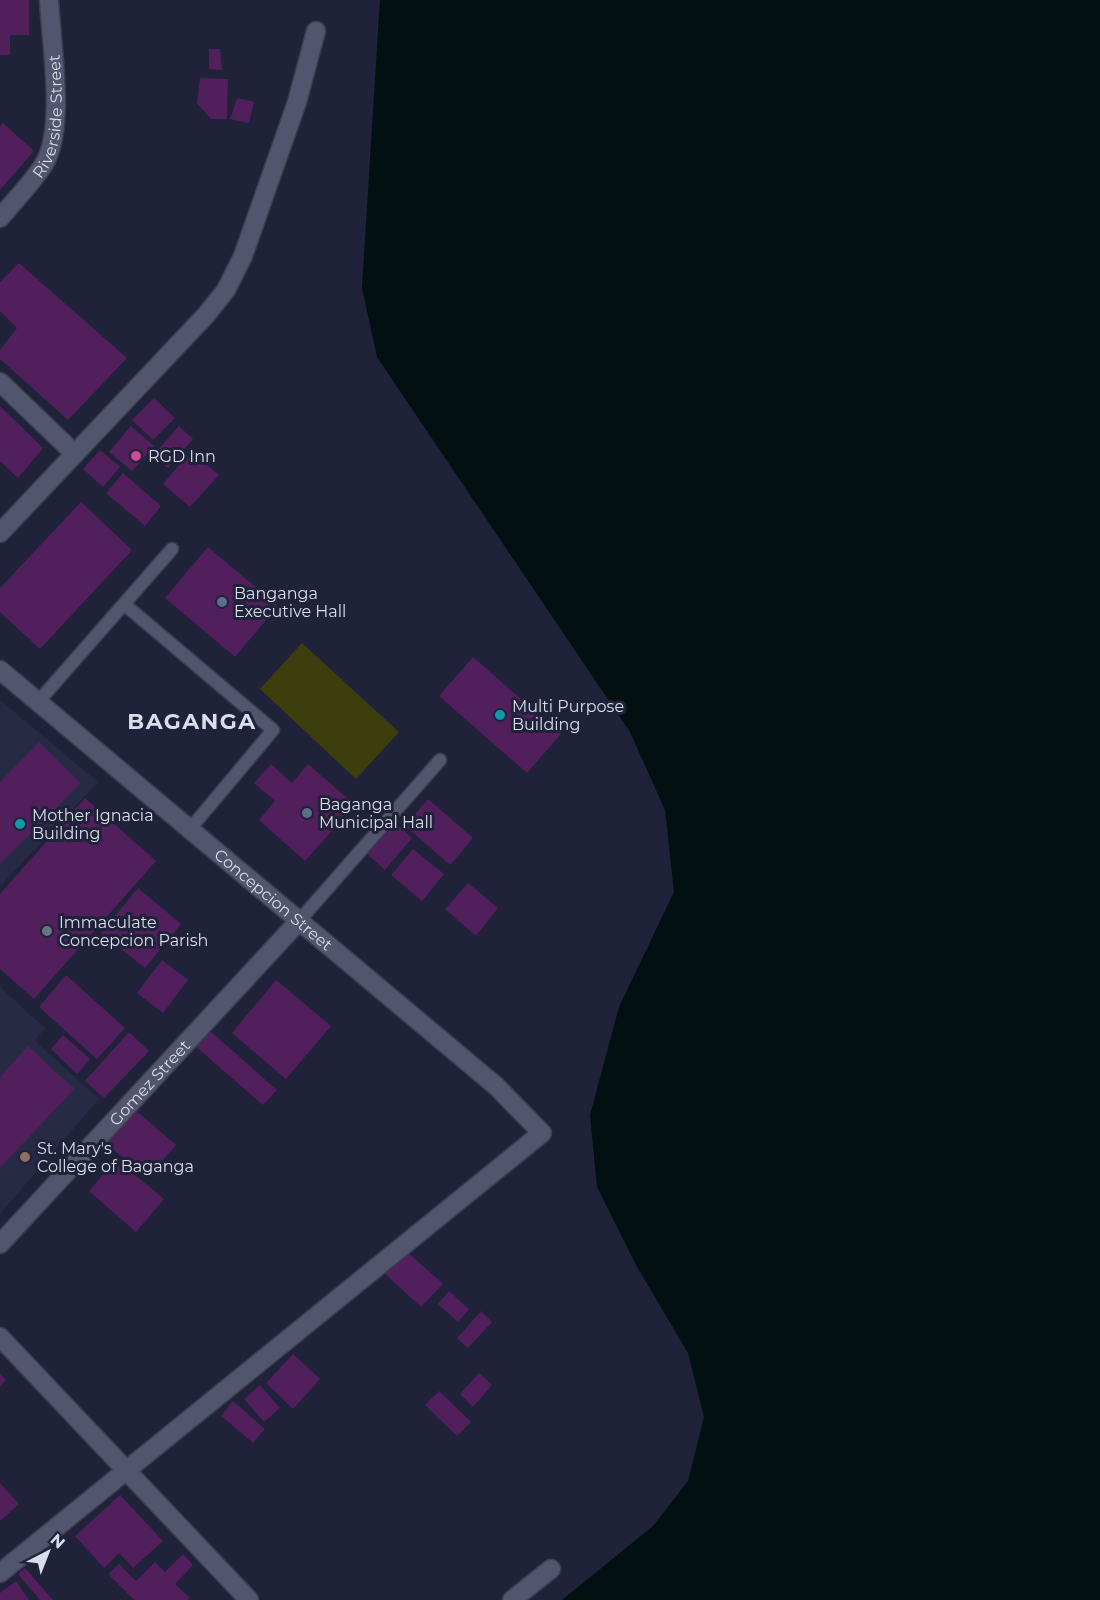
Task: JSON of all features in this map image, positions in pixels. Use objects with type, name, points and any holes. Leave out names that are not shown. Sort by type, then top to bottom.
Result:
[{"type":"street","name":"Riverside Street","points":[[0,218],[45,163],[54,142],[56,109],[49,0]]},
{"type":"street","points":[[0,533],[206,315],[226,290],[243,255],[263,201],[297,102],[316,31]]},
{"type":"street","points":[[0,382],[75,453]]},
{"type":"street","name":"Concepcion Street","points":[[0,670],[496,1086],[542,1133],[126,1471]]},
{"type":"street","name":"Gomez Street","points":[[0,1244],[299,921]]},
{"type":"street","points":[[0,1336],[249,1600]]},
{"type":"street","points":[[0,1574],[126,1471]]},
{"type":"street","points":[[512,1600],[551,1569]]},
{"type":"lane","points":[[38,702],[172,549]]},
{"type":"lane","points":[[124,604],[273,730],[190,829]]},
{"type":"lane","points":[[299,921],[440,760]]},
{"type":"shaded area","points":[[380,0],[1100,0],[1100,1600],[562,1600],[653,1526],[688,1481],[704,1417],[688,1353],[636,1265],[597,1187],[590,1115],[619,1007],[674,892],[665,810],[630,732],[377,357],[362,288]]},
{"type":"shaded area","points":[[302,643],[399,732],[356,779],[260,689]]},
{"type":"shaded area","points":[[0,700],[98,782],[0,886]]},
{"type":"shaded area","name":"St. Mary's College of Baganga","points":[[0,987],[45,1028],[35,1041],[99,1099],[0,1214]]},
{"type":"building","points":[[0,0],[29,0],[29,35],[10,35],[10,55],[0,55]]},
{"type":"building","points":[[209,49],[220,49],[222,70],[209,69]]},
{"type":"building","points":[[200,78],[228,79],[227,119],[211,119],[197,103]]},
{"type":"building","points":[[237,98],[254,102],[249,123],[230,119]]},
{"type":"building","points":[[3,123],[34,151],[0,190],[0,127]]},
{"type":"building","points":[[19,263],[127,358],[68,420],[0,359],[0,350],[17,328],[0,311],[0,282]]},
{"type":"building","points":[[154,398],[175,418],[153,440],[132,420]]},
{"type":"building","points":[[0,406],[43,448],[18,478],[0,461]]},
{"type":"building","points":[[131,426],[154,446],[132,471],[109,452]]},
{"type":"building","points":[[179,426],[193,439],[168,468],[153,455]]},
{"type":"building","points":[[100,450],[120,467],[103,487],[83,469]]},
{"type":"building","points":[[191,451],[219,475],[190,507],[163,484]]},
{"type":"building","points":[[123,473],[161,506],[145,526],[106,493]]},
{"type":"building","points":[[81,502],[132,550],[40,649],[0,612],[0,588]]},
{"type":"building","name":"Banganga Executive Hall","points":[[208,547],[278,606],[235,657],[165,598]]},
{"type":"building","name":"Multi Purpose Building","points":[[473,657],[561,734],[527,773],[439,696]]},
{"type":"building","name":"Mother Ignacia Building","points":[[39,742],[81,783],[0,864],[0,782]]},
{"type":"building","name":"Baganga Municipal Hall","points":[[271,764],[292,783],[308,764],[355,805],[305,861],[259,820],[275,801],[254,783]]},
{"type":"building","name":"Immaculate Concepcion Parish","points":[[85,798],[156,861],[34,999],[0,969],[0,894]]},
{"type":"building","points":[[428,799],[473,838],[450,865],[405,826]]},
{"type":"building","points":[[392,820],[412,838],[385,870],[365,852]]},
{"type":"building","points":[[413,849],[444,874],[422,901],[391,875]]},
{"type":"building","points":[[468,883],[498,908],[476,936],[445,909]]},
{"type":"building","points":[[138,888],[181,924],[145,968],[101,933]]},
{"type":"building","points":[[162,960],[188,980],[163,1013],[137,993]]},
{"type":"building","points":[[66,975],[125,1028],[97,1059],[39,1007]]},
{"type":"building","points":[[276,980],[331,1026],[286,1079],[232,1033]]},
{"type":"building","points":[[208,1029],[277,1090],[263,1105],[194,1045]]},
{"type":"building","points":[[129,1032],[149,1051],[104,1098],[85,1081]]},
{"type":"building","points":[[63,1035],[90,1059],[77,1074],[51,1049]]},
{"type":"building","points":[[28,1046],[74,1089],[0,1168],[0,1077]]},
{"type":"building","points":[[133,1108],[176,1145],[147,1178],[104,1142]]},
{"type":"building","points":[[116,1159],[164,1199],[136,1232],[89,1191]]},
{"type":"building","points":[[403,1248],[443,1284],[421,1307],[382,1271]]},
{"type":"building","points":[[449,1291],[469,1309],[458,1322],[438,1304]]},
{"type":"building","points":[[481,1311],[492,1322],[468,1348],[457,1338]]},
{"type":"building","points":[[293,1354],[320,1379],[293,1409],[266,1383]]},
{"type":"building","points":[[479,1373],[492,1385],[473,1407],[460,1394]]},
{"type":"building","points":[[0,1374],[6,1380],[0,1386]]},
{"type":"building","points":[[260,1385],[280,1408],[264,1422],[244,1399]]},
{"type":"building","points":[[439,1391],[471,1422],[457,1436],[425,1405]]},
{"type":"building","points":[[233,1401],[265,1429],[253,1443],[221,1416]]},
{"type":"building","points":[[0,1483],[19,1504],[0,1521]]},
{"type":"building","points":[[120,1495],[163,1541],[133,1568],[119,1553],[104,1568],[75,1536]]},
{"type":"building","points":[[183,1554],[193,1565],[175,1584],[190,1598],[188,1600],[134,1600],[108,1574],[119,1564],[136,1581],[155,1562],[165,1572]]},
{"type":"building","points":[[25,1568],[53,1600],[40,1600],[18,1574]]},
{"type":"building","points":[[16,1581],[29,1600],[0,1600],[0,1593]]},
{"type":"place","name":"RGD Inn","points":[[136,456]]},
{"type":"place","name":"Banganga Executive Hall","points":[[222,602]]},
{"type":"place","name":"Multi Purpose Building","points":[[500,715]]},
{"type":"place","name":"Baganga Municipal Hall","points":[[307,813]]},
{"type":"place","name":"Mother Ignacia Building","points":[[20,824]]},
{"type":"place","name":"Immaculate Concepcion Parish","points":[[47,931]]},
{"type":"place","name":"St. Mary's College of Baganga","points":[[25,1157]]},
{"type":"district","name":"BAGANGA","points":[[192,721]]}]
